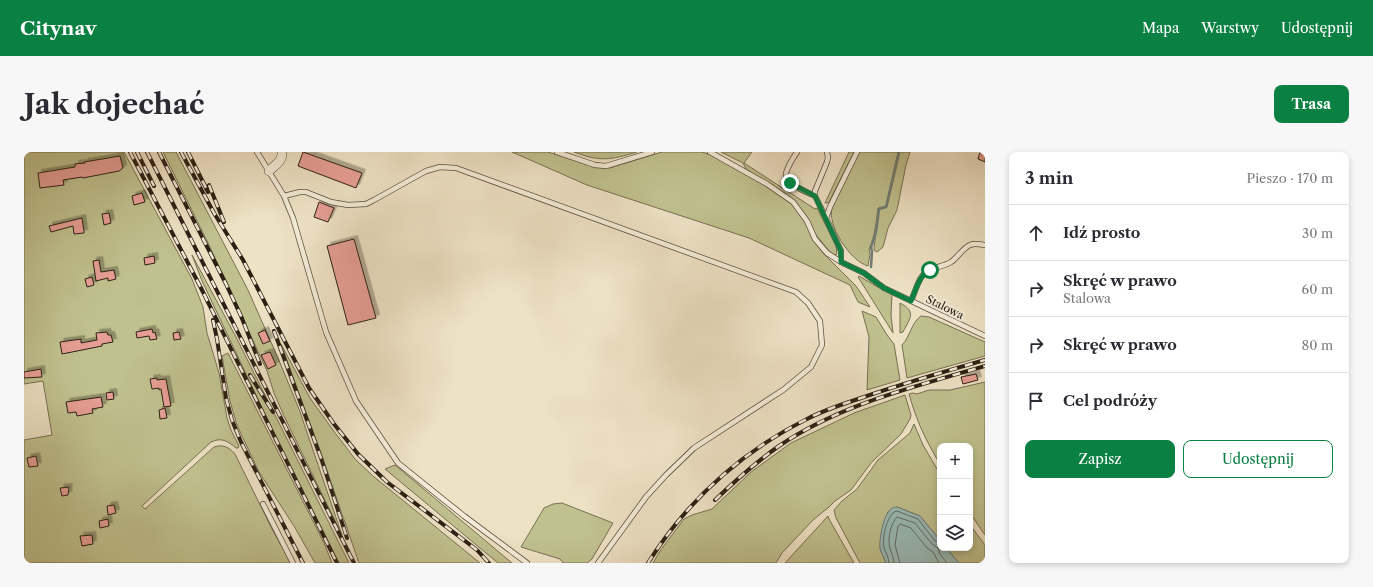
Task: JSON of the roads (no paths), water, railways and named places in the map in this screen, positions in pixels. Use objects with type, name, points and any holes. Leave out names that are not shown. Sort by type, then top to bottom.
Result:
[{"type":"street","points":[[269,171],[281,160],[282,152]]},
{"type":"lane","points":[[257,152],[284,196],[293,218],[326,332],[356,400],[398,463],[464,516],[527,563]]},
{"type":"lane","points":[[557,152],[606,166],[652,152]]},
{"type":"lane","name":"Stalowa","points":[[710,152],[767,184],[793,202],[807,221],[815,239],[827,253],[841,262],[864,273],[884,288],[985,336]]},
{"type":"lane","points":[[797,152],[786,172],[786,178],[790,183],[815,196]]},
{"type":"lane","points":[[827,152],[827,162],[815,188],[815,196],[841,251],[841,262]]},
{"type":"lane","points":[[826,218],[857,152]]},
{"type":"lane","points":[[284,196],[306,192],[338,204],[366,204],[426,171],[440,166],[450,166],[796,292],[808,303],[820,321],[822,345],[811,367],[783,390],[694,448],[646,497],[598,563]]},
{"type":"lane","points":[[911,301],[925,272],[950,263],[968,246],[978,244],[985,245]]},
{"type":"lane","points":[[264,504],[293,563]]},
{"type":"water","points":[[897,507],[920,516],[937,536],[937,551],[949,551],[959,563],[886,563],[880,548],[880,539],[886,516],[892,508]]},
{"type":"waterway","points":[[871,267],[871,248],[876,232],[879,209],[886,207],[899,152]]},
{"type":"railway","points":[[130,152],[201,288],[337,563]]},
{"type":"railway","points":[[137,152],[154,186]]},
{"type":"railway","points":[[147,152],[354,563]]},
{"type":"railway","points":[[159,152],[226,284],[241,316],[260,364]]},
{"type":"railway","points":[[181,152],[214,213],[243,260],[309,388],[334,424],[358,454],[387,482],[477,550],[489,563]]},
{"type":"railway","points":[[188,152],[208,192]]},
{"type":"railway","points":[[209,185],[224,222]]},
{"type":"railway","points":[[213,320],[226,398],[232,420],[241,442],[303,563]]},
{"type":"railway","points":[[274,331],[321,458],[347,538]]},
{"type":"railway","points":[[648,563],[663,540],[680,519],[717,480],[738,463],[783,432],[813,416],[840,405],[985,360]]},
{"type":"railway","points":[[715,500],[770,452],[803,431],[827,419],[905,389],[985,366]]},
{"type":"railway","points":[[250,375],[273,412]]}]
